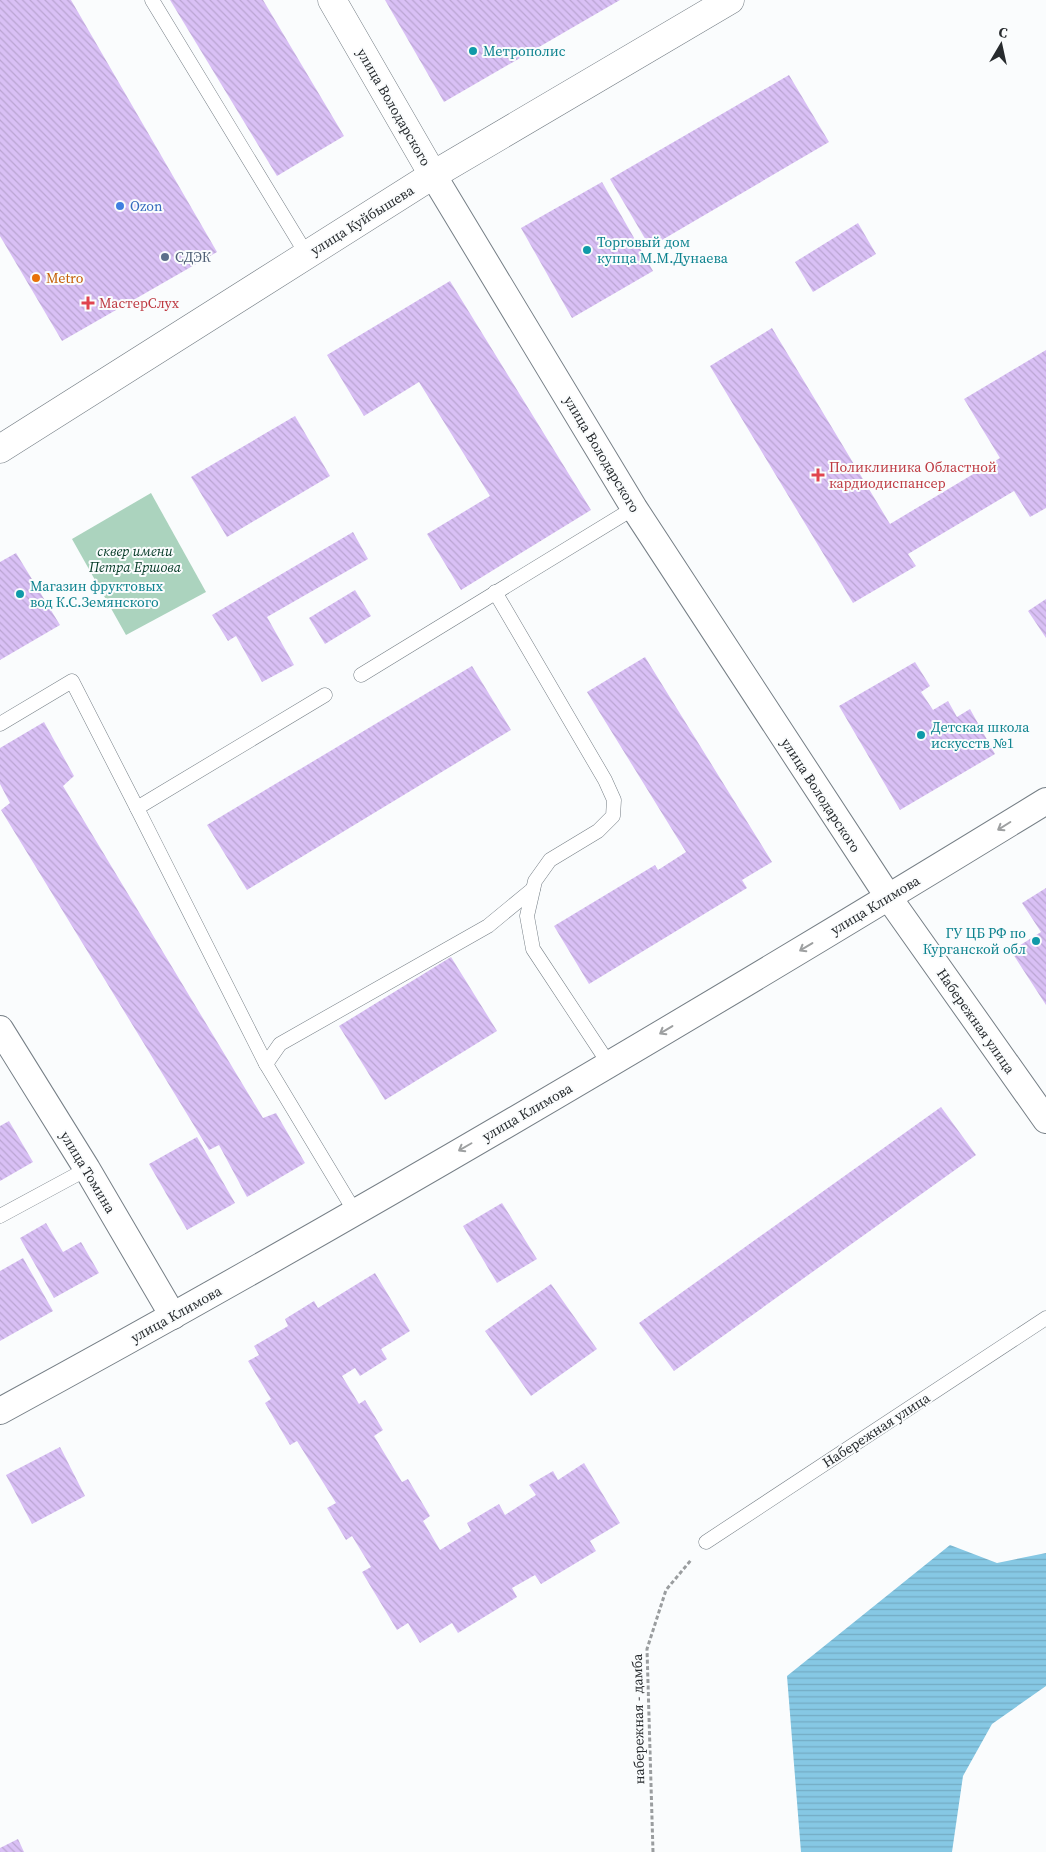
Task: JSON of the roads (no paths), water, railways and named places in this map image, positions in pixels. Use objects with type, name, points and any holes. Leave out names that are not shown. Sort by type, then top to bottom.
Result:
[{"type":"main road","name":"улица Володарского","points":[[332,0],[433,175]]},
{"type":"main road","name":"улица Куйбышева","points":[[0,449],[433,175],[730,0]]},
{"type":"street","name":"улица Володарского","points":[[433,175],[634,508],[888,898]]},
{"type":"street","name":"улица Климова","points":[[0,1410],[173,1316],[355,1212],[609,1064],[888,898],[1046,801]]},
{"type":"street","name":"Набережная улица","points":[[888,898],[1046,1120]]},
{"type":"street","name":"улица Томина","points":[[0,1029],[87,1169],[173,1316]]},
{"type":"lane","points":[[152,0],[307,255]]},
{"type":"lane","points":[[361,675],[634,508]]},
{"type":"lane","points":[[495,592],[605,780],[614,800],[613,816],[598,831],[550,860],[535,881],[527,916],[533,949],[609,1064]]},
{"type":"lane","points":[[0,724],[72,681],[266,1064],[355,1212]]},
{"type":"lane","points":[[137,808],[326,695]]},
{"type":"lane","points":[[266,1064],[280,1044],[488,926],[533,888]]},
{"type":"lane","points":[[0,1216],[87,1169]]},
{"type":"lane","name":"Набережная улица","points":[[706,1542],[1046,1318]]},
{"type":"water","points":[[950,1545],[997,1563],[1046,1553],[1046,1686],[992,1724],[963,1776],[952,1852],[801,1852],[787,1676]]},
{"type":"place","name":"Метрополис","points":[[473,51]]},
{"type":"place","name":"Ozon","points":[[120,206]]},
{"type":"place","name":"Торговый дом купца М.М.Дунаева","points":[[587,250]]},
{"type":"place","name":"СДЭК","points":[[165,257]]},
{"type":"place","name":"Metro","points":[[36,278]]},
{"type":"place","name":"МастерСлух","points":[[88,303]]},
{"type":"place","name":"Поликлиника Областной кардиодиспансер","points":[[818,475]]},
{"type":"place","name":"Магазин фруктовых вод К.С.Земянского","points":[[20,594]]},
{"type":"place","name":"Детская школа искусств №1","points":[[921,735]]},
{"type":"place","name":"ГУ ЦБ РФ по Курганской обл","points":[[1036,941]]},
{"type":"park label","name":"сквер имени Петра Ершова","points":[[135,560]]}]
